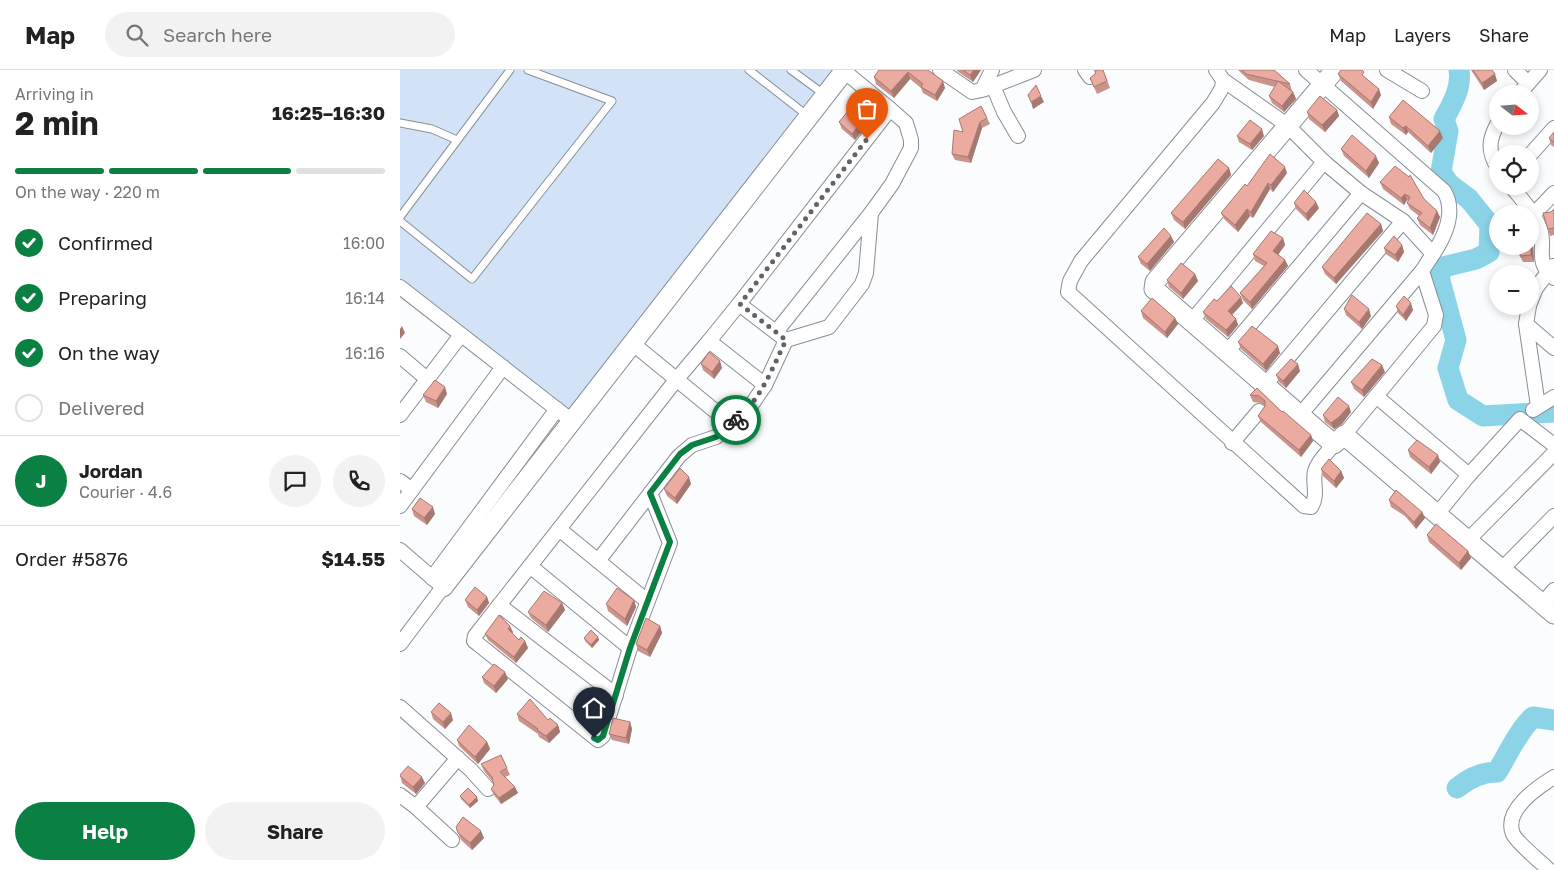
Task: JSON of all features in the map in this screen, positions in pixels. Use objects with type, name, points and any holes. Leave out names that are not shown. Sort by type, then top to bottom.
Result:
[{"type":"street","points":[[940,70],[972,92],[988,88],[1034,70]]},
{"type":"street","points":[[992,70],[988,88],[1018,136]]},
{"type":"street","points":[[1300,415],[1422,271],[1442,240],[1448,221],[1448,198],[1444,191],[1330,77],[1306,70]]},
{"type":"street","points":[[1387,70],[1422,91]]},
{"type":"street","points":[[1515,70],[1522,85]]},
{"type":"street","points":[[1527,85],[1540,70]]},
{"type":"street","points":[[400,644],[437,583],[564,415],[632,343],[844,71],[906,123],[911,148],[892,184],[781,336],[765,385],[750,407],[716,437],[692,445],[680,454],[598,561]]},
{"type":"street","points":[[1219,75],[1287,126],[1324,162],[1361,193],[1403,221],[1433,254]]},
{"type":"street","points":[[1219,75],[1222,88],[1213,103],[1081,261],[1070,281],[1068,292],[1232,443],[1307,508],[1315,501],[1314,474],[1316,467],[1434,326],[1436,320],[1422,271]]},
{"type":"street","points":[[1330,77],[1155,282],[1154,289],[1300,415],[1339,440],[1438,514],[1502,569],[1550,603]]},
{"type":"street","points":[[650,493],[670,542],[630,648],[603,736],[598,740],[474,641],[474,636],[676,380],[740,304],[890,109]]},
{"type":"street","points":[[1539,145],[1554,128]]},
{"type":"street","points":[[1191,322],[1324,162]]},
{"type":"street","points":[[1227,352],[1361,193]]},
{"type":"street","points":[[1539,209],[1554,193]]},
{"type":"street","points":[[1518,195],[1525,205]]},
{"type":"street","points":[[740,304],[781,336],[829,327],[862,284],[866,273],[871,213]]},
{"type":"street","points":[[1265,385],[1403,221]]},
{"type":"street","points":[[1539,228],[1541,233],[1541,260],[1552,272],[1539,285]]},
{"type":"street","points":[[400,287],[564,415]]},
{"type":"street","points":[[1528,315],[1526,324],[1536,408],[1554,397]]},
{"type":"street","points":[[1526,324],[1554,348]]},
{"type":"street","points":[[401,412],[461,335]]},
{"type":"street","points":[[709,342],[765,385]]},
{"type":"street","points":[[632,343],[731,424]]},
{"type":"street","points":[[400,356],[427,379]]},
{"type":"street","points":[[400,506],[503,368]]},
{"type":"street","points":[[1376,396],[1469,475]]},
{"type":"street","points":[[1232,443],[1260,411]]},
{"type":"street","points":[[1438,514],[1469,475],[1520,419],[1554,445]]},
{"type":"street","points":[[1468,540],[1554,453]]},
{"type":"street","points":[[400,481],[412,490]]},
{"type":"street","points":[[1502,569],[1554,516]]},
{"type":"street","points":[[559,528],[647,601]]},
{"type":"street","points":[[400,550],[437,583]]},
{"type":"street","points":[[530,566],[630,648]]},
{"type":"street","points":[[499,605],[616,695]]},
{"type":"street","points":[[400,707],[458,758],[488,789]]},
{"type":"street","points":[[416,807],[458,758]]},
{"type":"street","points":[[1549,870],[1513,834],[1512,824],[1514,814],[1527,795],[1554,777]]},
{"type":"street","points":[[400,795],[452,840]]},
{"type":"lane","points":[[400,217],[510,70]]},
{"type":"lane","points":[[400,221],[472,279],[612,101],[528,70]]},
{"type":"lane","points":[[749,70],[809,117]]},
{"type":"lane","points":[[791,70],[826,95]]},
{"type":"lane","points":[[400,122],[432,129],[457,140]]},
{"type":"shaded area","points":[[400,70],[840,70],[573,414],[400,280]]},
{"type":"building","points":[[879,70],[928,70],[943,81],[935,95],[921,87],[923,84],[908,72],[891,91],[874,77]]},
{"type":"building","points":[[963,70],[974,70],[970,75]]},
{"type":"building","points":[[1096,70],[1103,70],[1107,81],[1094,87],[1090,78],[1095,74]]},
{"type":"building","points":[[1242,70],[1274,70],[1290,84],[1246,74]]},
{"type":"building","points":[[1341,70],[1362,70],[1364,72],[1362,75],[1379,89],[1371,102],[1338,74]]},
{"type":"building","points":[[1473,70],[1492,70],[1495,74],[1482,83]]},
{"type":"building","points":[[1278,81],[1293,92],[1282,106],[1269,96]]},
{"type":"building","points":[[1036,85],[1041,96],[1031,102],[1028,95]]},
{"type":"building","points":[[863,93],[875,104],[852,134],[839,122]]},
{"type":"building","points":[[1320,96],[1337,110],[1322,125],[1307,112]]},
{"type":"building","points":[[1403,100],[1440,131],[1428,146],[1406,126],[1403,128],[1389,117]]},
{"type":"building","points":[[981,106],[987,118],[980,122],[968,157],[952,154],[954,130],[963,132],[959,119]]},
{"type":"building","points":[[1250,120],[1262,129],[1250,144],[1237,136]]},
{"type":"building","points":[[1554,132],[1554,142],[1549,138]]},
{"type":"building","points":[[1352,135],[1376,156],[1366,171],[1341,149]]},
{"type":"building","points":[[1270,154],[1285,167],[1271,185],[1268,183],[1251,212],[1247,209],[1235,225],[1221,213],[1245,184],[1247,186]]},
{"type":"building","points":[[1218,159],[1229,168],[1183,222],[1171,213]]},
{"type":"building","points":[[1395,166],[1409,177],[1410,175],[1424,199],[1437,211],[1430,228],[1417,218],[1422,213],[1407,203],[1410,197],[1405,194],[1401,198],[1380,182]]},
{"type":"building","points":[[1304,190],[1316,202],[1306,214],[1294,203]]},
{"type":"building","points":[[1554,209],[1554,228],[1548,229],[1543,213],[1551,212]]},
{"type":"building","points":[[1367,213],[1381,224],[1334,278],[1322,267]]},
{"type":"building","points":[[1164,228],[1171,236],[1147,264],[1138,257]]},
{"type":"building","points":[[1271,231],[1283,238],[1273,251],[1285,260],[1250,302],[1240,293],[1267,263],[1253,254]]},
{"type":"building","points":[[1394,236],[1402,245],[1395,255],[1384,248]]},
{"type":"building","points":[[1181,263],[1195,274],[1181,293],[1167,280]]},
{"type":"building","points":[[1231,286],[1241,297],[1228,311],[1236,319],[1226,330],[1203,312],[1214,299],[1217,301]]},
{"type":"building","points":[[1352,295],[1369,309],[1359,322],[1344,309]]},
{"type":"building","points":[[1404,296],[1411,303],[1403,315],[1396,306]]},
{"type":"building","points":[[1152,298],[1175,318],[1165,332],[1141,311]]},
{"type":"building","points":[[1252,326],[1278,346],[1263,364],[1238,342]]},
{"type":"building","points":[[709,352],[720,361],[712,372],[701,364]]},
{"type":"building","points":[[1291,359],[1298,364],[1283,381],[1276,375]]},
{"type":"building","points":[[1372,359],[1382,365],[1362,390],[1351,382]]},
{"type":"building","points":[[435,380],[445,387],[436,401],[423,395]]},
{"type":"building","points":[[1257,388],[1282,412],[1311,435],[1299,450],[1258,416],[1265,406],[1265,401],[1259,396],[1250,395]]},
{"type":"building","points":[[1338,397],[1349,406],[1331,423],[1323,415]]},
{"type":"building","points":[[1417,440],[1438,455],[1429,467],[1408,450]]},
{"type":"building","points":[[1329,459],[1341,471],[1334,481],[1321,469]]},
{"type":"building","points":[[680,468],[689,477],[675,498],[664,489]]},
{"type":"building","points":[[1396,490],[1422,512],[1414,522],[1389,500]]},
{"type":"building","points":[[420,498],[433,507],[424,518],[412,509]]},
{"type":"building","points":[[1436,524],[1468,551],[1459,563],[1427,535]]},
{"type":"building","points":[[475,587],[487,597],[477,610],[465,600]]},
{"type":"building","points":[[617,588],[634,600],[625,619],[606,604]]},
{"type":"building","points":[[544,591],[562,603],[546,625],[528,612]]},
{"type":"building","points":[[499,615],[510,626],[508,629],[519,640],[521,637],[525,641],[514,657],[485,634]]},
{"type":"building","points":[[646,618],[660,626],[647,650],[636,644]]},
{"type":"building","points":[[591,630],[598,637],[591,645],[584,638]]},
{"type":"building","points":[[494,664],[505,672],[494,686],[482,677]]},
{"type":"building","points":[[530,699],[548,720],[550,718],[558,725],[546,736],[517,714]]},
{"type":"building","points":[[439,703],[451,713],[443,722],[431,712]]},
{"type":"building","points":[[613,718],[630,722],[626,738],[609,734]]},
{"type":"building","points":[[469,725],[487,742],[475,757],[457,740]]},
{"type":"building","points":[[501,755],[507,768],[500,772],[515,787],[499,798],[491,789],[494,785],[492,777],[481,764]]},
{"type":"building","points":[[408,766],[422,777],[413,787],[400,776]]},
{"type":"building","points":[[468,788],[477,797],[469,805],[460,796]]},
{"type":"building","points":[[463,817],[481,831],[470,843],[458,833],[456,827]]},
{"type":"waterway","points":[[1459,70],[1458,89],[1444,119],[1448,131],[1441,172],[1449,184],[1469,199],[1490,225],[1489,252],[1476,259],[1443,267],[1439,277],[1456,340],[1448,368],[1458,400],[1483,416],[1554,412]]},
{"type":"waterway","points":[[1457,788],[1476,776],[1497,772],[1518,736],[1533,717],[1554,720]]},
{"type":"way so far","points":[[736,420],[750,407],[765,385],[786,340],[740,304],[867,139]]},
{"type":"route","points":[[594,738],[598,740],[603,736],[630,648],[647,601],[667,555],[670,542],[650,493],[680,454],[692,445],[716,437],[736,420]]}]
